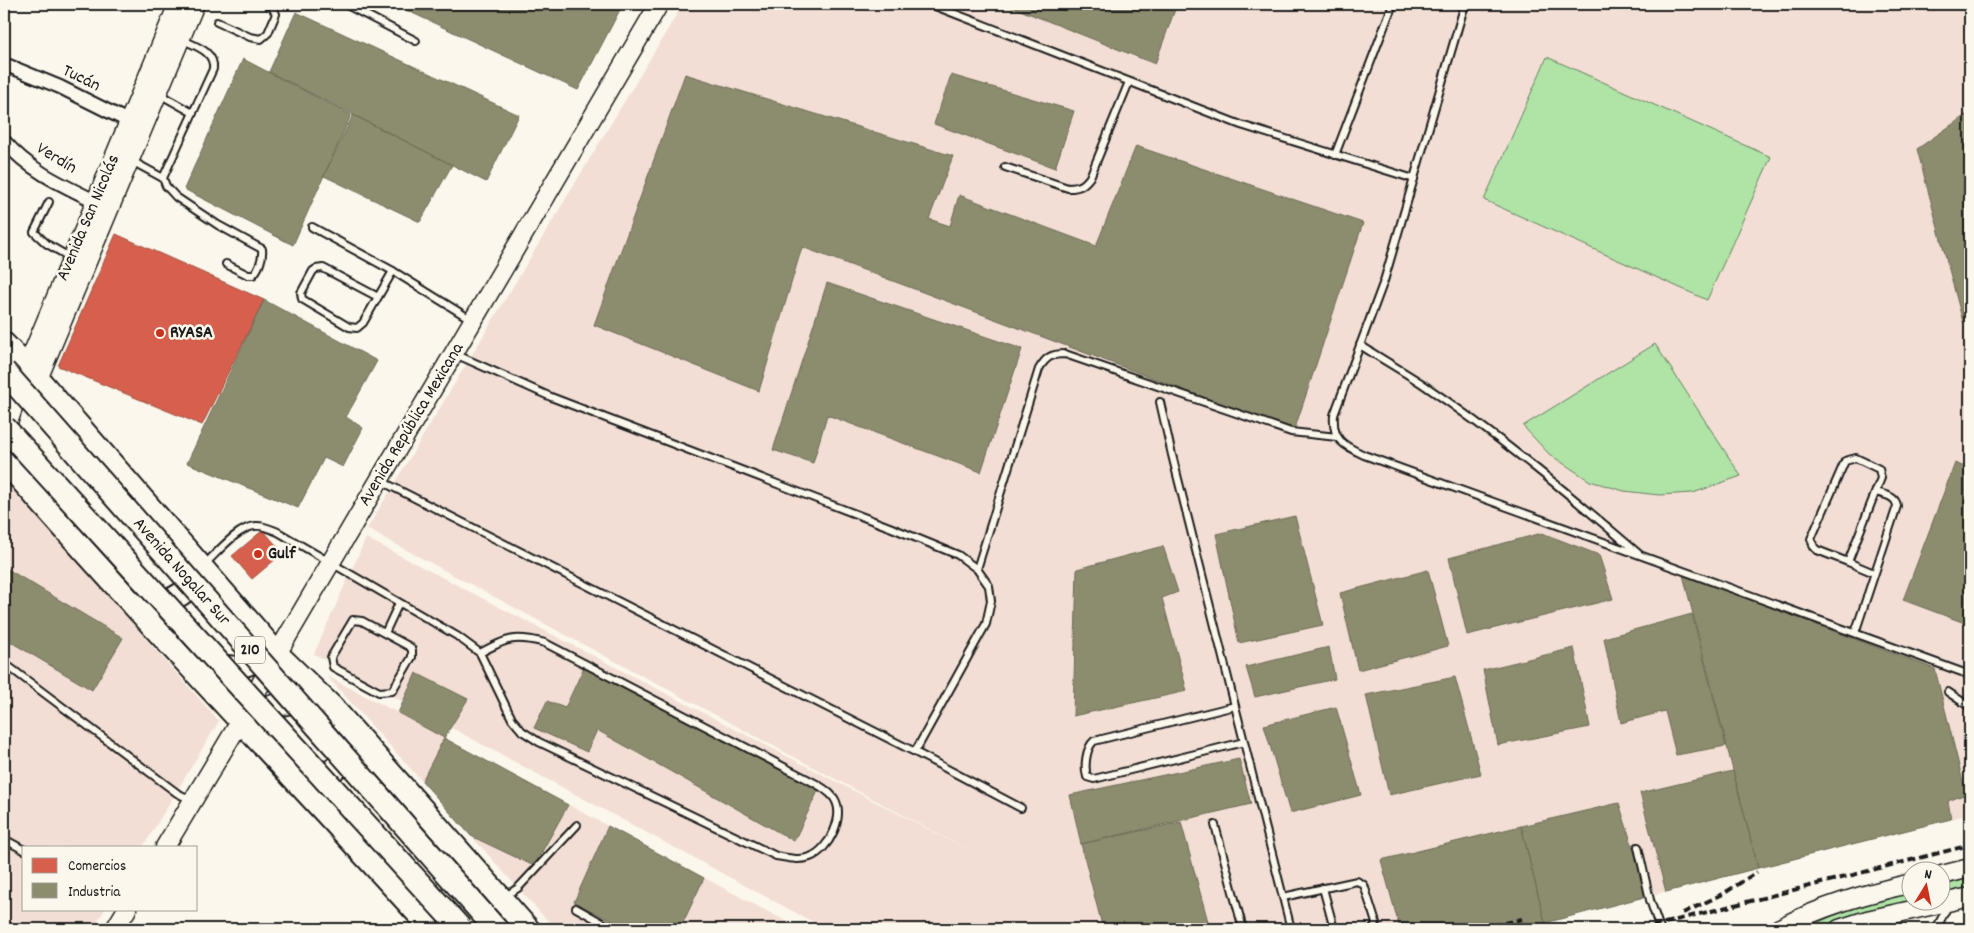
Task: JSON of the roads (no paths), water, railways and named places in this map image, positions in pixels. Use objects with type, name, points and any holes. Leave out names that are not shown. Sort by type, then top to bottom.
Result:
[{"type":"highway","points":[[4,344],[19,377],[201,568],[277,654],[332,707],[528,929]]},
{"type":"highway","name":"Avenida Nogalar Sur","points":[[19,377],[496,929]]},
{"type":"highway","name":"Avenida Nogalar Sur","points":[[4,427],[461,929]]},
{"type":"highway","points":[[4,460],[240,722],[322,808],[432,929]]},
{"type":"highway","points":[[129,600],[150,604],[164,602],[178,596],[192,584],[201,568]]},
{"type":"highway","points":[[182,658],[213,666],[236,668],[277,654]]},
{"type":"highway","points":[[240,722],[259,711],[289,702],[303,702],[332,707]]},
{"type":"highway","points":[[322,808],[322,792],[325,783],[337,767],[347,762],[355,761],[383,767]]},
{"type":"street","name":"Avenida San Nicolás","points":[[173,36],[178,4]]},
{"type":"street","name":"Avenida San Nicolás","points":[[4,434],[19,377],[78,261],[173,36],[195,4]]},
{"type":"street","name":"Avenida República Mexicana","points":[[166,846],[240,722],[330,563],[659,4]]},
{"type":"street","name":"Tucán","points":[[4,64],[60,87],[136,125]]},
{"type":"street","name":"Verdín","points":[[4,141],[28,165],[43,176],[95,200]]},
{"type":"street","name":"Avenida San Nicolás","points":[[78,261],[95,200],[123,156]]},
{"type":"street","points":[[1952,872],[1970,868]]},
{"type":"street","points":[[1778,929],[1814,911],[1849,898],[1902,885]]},
{"type":"street","points":[[1952,902],[1970,897]]},
{"type":"street","points":[[115,929],[126,910]]},
{"type":"street","points":[[1840,929],[1867,920],[1913,910]]},
{"type":"lane","points":[[217,22],[250,37],[261,39],[268,33],[276,14],[272,7],[266,4]]},
{"type":"lane","points":[[345,4],[416,41]]},
{"type":"lane","points":[[930,4],[1240,125],[1414,179]]},
{"type":"lane","points":[[1336,155],[1393,4]]},
{"type":"lane","points":[[1465,4],[1384,282],[1334,415],[1333,426],[1337,436],[1346,446],[1364,455],[1970,675]]},
{"type":"lane","points":[[163,178],[213,69],[214,63],[208,53],[173,36]]},
{"type":"lane","points":[[1005,166],[1068,188],[1078,188],[1084,184],[1090,177],[1129,82]]},
{"type":"lane","points":[[151,89],[193,113]]},
{"type":"lane","points":[[123,156],[163,178],[166,186],[176,197],[262,249],[260,262],[253,275],[248,275],[226,264]]},
{"type":"lane","points":[[49,202],[34,232],[47,244],[78,261]]},
{"type":"lane","points":[[312,227],[393,272],[474,321]]},
{"type":"lane","points":[[378,297],[324,268],[313,271],[301,293],[302,299],[353,328],[357,328],[364,323],[393,272]]},
{"type":"lane","points":[[1360,345],[1421,383],[1476,422],[1556,483],[1642,556]]},
{"type":"lane","points":[[454,353],[550,397],[900,532],[958,556],[977,569],[989,586],[991,602],[986,624],[915,752]]},
{"type":"lane","points":[[977,569],[1039,369],[1052,354],[1065,354],[1291,432],[1337,436]]},
{"type":"lane","points":[[1160,402],[1292,929]]},
{"type":"lane","points":[[1848,562],[1881,478],[1879,470],[1856,458],[1846,461],[1811,539],[1814,548],[1817,550],[1874,573]]},
{"type":"lane","points":[[380,480],[915,752],[1021,808]]},
{"type":"lane","points":[[1855,633],[1897,506],[1895,500],[1876,492]]},
{"type":"lane","points":[[201,568],[246,528],[256,526],[278,532],[458,636],[480,653],[512,719],[522,731],[539,742],[776,856],[794,860],[812,856],[822,848],[830,837],[837,821],[838,811],[834,798],[823,788],[800,775],[546,643],[526,638],[512,638],[480,653]]},
{"type":"lane","points":[[385,633],[399,603]]},
{"type":"lane","points":[[353,620],[362,621],[385,633],[412,650],[412,657],[392,691],[379,692],[333,667],[330,660],[331,657],[353,620]]},
{"type":"lane","points":[[4,663],[177,793],[192,801]]},
{"type":"lane","points":[[1948,692],[1970,707]]},
{"type":"lane","points":[[1235,706],[1094,741],[1088,749],[1086,772],[1087,776],[1094,779],[1244,742]]},
{"type":"lane","points":[[501,899],[518,888],[577,825]]},
{"type":"lane","points":[[1215,825],[1243,929]]},
{"type":"lane","points":[[4,839],[22,849]]},
{"type":"lane","points":[[1638,847],[1650,900],[1660,929]]},
{"type":"lane","points":[[1283,897],[1357,881],[1364,885],[1376,923],[1373,929]]},
{"type":"lane","points":[[1323,888],[1334,929]]},
{"type":"lane","points":[[576,908],[608,926],[609,929]]},
{"type":"lane","points":[[1936,929],[1946,910]]},
{"type":"railway","points":[[1641,929],[1970,845]]},
{"type":"railway","points":[[1683,913],[1723,894],[1757,872]]},
{"type":"railway","points":[[1481,929],[1522,919]]},
{"type":"railway","points":[[1519,929],[1524,928]]},
{"type":"place","name":"RYASA","points":[[160,333]]},
{"type":"place","name":"Gulf","points":[[258,554]]}]
